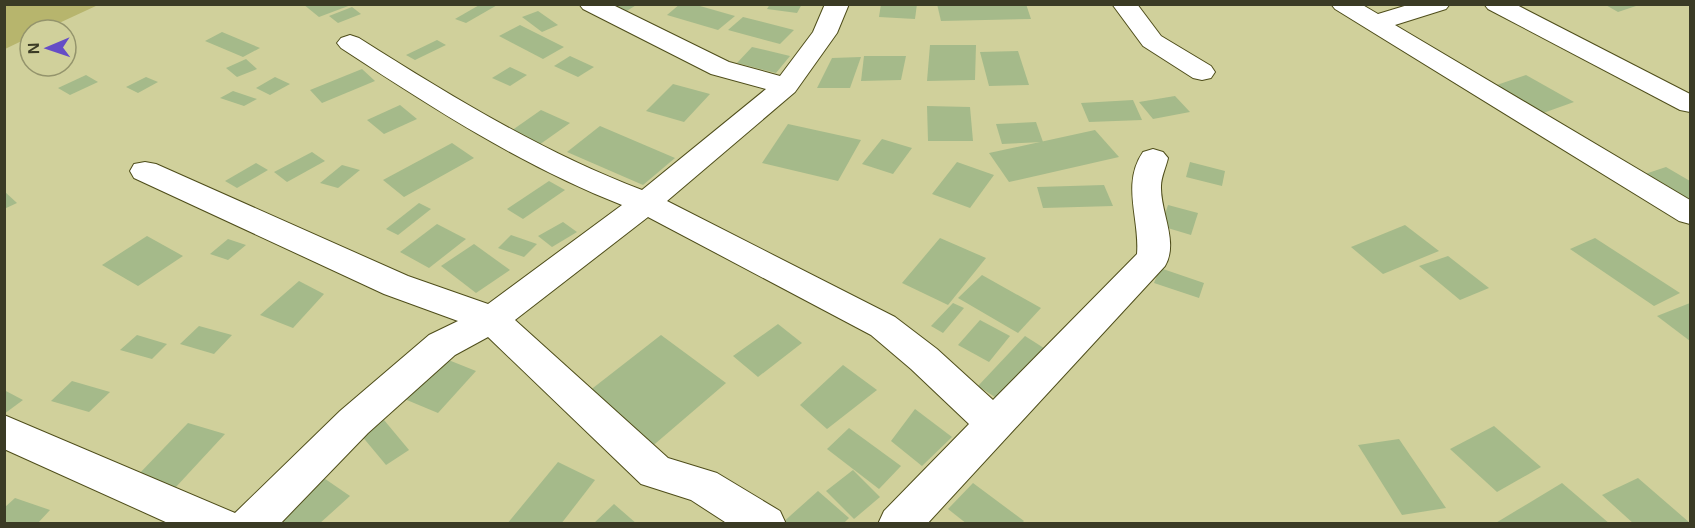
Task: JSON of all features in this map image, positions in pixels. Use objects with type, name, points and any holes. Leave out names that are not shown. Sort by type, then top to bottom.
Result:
[{"type":"street","points":[[591,4],[720,68],[786,86]]},
{"type":"street","points":[[251,524],[354,422],[442,345],[492,319],[646,203],[786,86],[825,33],[837,4]]},
{"type":"street","points":[[1124,4],[1152,41],[1202,72]]},
{"type":"street","points":[[1343,4],[1690,214]]},
{"type":"street","points":[[1375,23],[1438,4]]},
{"type":"street","points":[[1496,4],[1690,104]]},
{"type":"street","points":[[350,43],[435,98],[581,178],[646,203],[883,326],[924,359],[994,424]]},
{"type":"street","points":[[899,524],[1153,258],[1154,245],[1146,186],[1153,158]]},
{"type":"street","points":[[145,171],[396,285],[492,319],[655,472],[703,486],[765,524]]},
{"type":"street","points":[[4,432],[219,524]]},
{"type":"shaded area","points":[[5,4],[98,5],[70,18],[18,18],[18,43],[5,49]]},
{"type":"building","points":[[303,4],[351,4],[351,5],[319,17]]},
{"type":"building","points":[[481,4],[499,4],[466,23],[455,19]]},
{"type":"building","points":[[607,4],[638,4],[625,12]]},
{"type":"building","points":[[680,4],[693,4],[735,16],[718,30],[667,15]]},
{"type":"building","points":[[770,4],[802,4],[797,13],[767,9]]},
{"type":"building","points":[[881,4],[917,4],[915,19],[879,17]]},
{"type":"building","points":[[937,4],[1026,4],[1031,19],[941,21]]},
{"type":"building","points":[[1604,4],[1639,4],[1639,5],[1618,12]]},
{"type":"building","points":[[352,7],[361,14],[338,23],[329,16]]},
{"type":"building","points":[[538,11],[558,25],[542,32],[522,17]]},
{"type":"building","points":[[743,17],[794,30],[780,44],[728,30]]},
{"type":"building","points":[[520,25],[564,47],[543,59],[499,36]]},
{"type":"building","points":[[222,32],[260,48],[243,57],[205,41]]},
{"type":"building","points":[[437,40],[446,45],[415,60],[406,55]]},
{"type":"building","points":[[930,45],[976,45],[975,80],[927,81]]},
{"type":"building","points":[[752,47],[790,56],[776,73],[737,63]]},
{"type":"building","points":[[1018,51],[1029,85],[989,86],[980,52]]},
{"type":"building","points":[[570,56],[594,67],[578,77],[554,66]]},
{"type":"building","points":[[864,56],[906,56],[901,80],[861,81]]},
{"type":"building","points":[[861,57],[850,88],[817,88],[832,58]]},
{"type":"building","points":[[246,59],[257,69],[237,77],[226,68]]},
{"type":"building","points":[[510,67],[527,75],[510,86],[492,78]]},
{"type":"building","points":[[362,69],[375,81],[322,103],[310,90]]},
{"type":"building","points":[[86,75],[98,82],[70,95],[58,88]]},
{"type":"building","points":[[1526,75],[1574,102],[1532,117],[1485,89]]},
{"type":"building","points":[[146,77],[158,82],[138,93],[126,87]]},
{"type":"building","points":[[275,77],[290,84],[270,95],[256,88]]},
{"type":"building","points":[[673,84],[710,94],[684,122],[646,111]]},
{"type":"building","points":[[233,91],[257,99],[244,106],[220,98]]},
{"type":"building","points":[[1175,96],[1190,112],[1153,119],[1139,102]]},
{"type":"building","points":[[1133,100],[1142,120],[1089,122],[1081,103]]},
{"type":"building","points":[[400,105],[417,119],[384,134],[367,120]]},
{"type":"building","points":[[927,106],[970,107],[973,141],[928,141]]},
{"type":"building","points":[[541,110],[570,123],[539,145],[511,131]]},
{"type":"building","points":[[1036,122],[1043,142],[1002,144],[996,124]]},
{"type":"building","points":[[788,124],[861,140],[838,181],[762,163]]},
{"type":"building","points":[[600,126],[675,158],[643,185],[567,152]]},
{"type":"building","points":[[1095,130],[1119,157],[1009,182],[989,153]]},
{"type":"building","points":[[882,139],[912,148],[893,174],[862,164]]},
{"type":"building","points":[[452,143],[474,158],[404,197],[383,180]]},
{"type":"building","points":[[312,152],[325,161],[287,182],[274,172]]},
{"type":"building","points":[[957,162],[994,175],[970,208],[932,194]]},
{"type":"building","points":[[1190,162],[1225,171],[1222,186],[1186,177]]},
{"type":"building","points":[[256,163],[268,170],[237,188],[225,181]]},
{"type":"building","points":[[342,165],[360,170],[338,188],[320,183]]},
{"type":"building","points":[[1666,167],[1690,181],[1690,202],[1645,174]]},
{"type":"building","points":[[549,181],[565,190],[523,219],[507,209]]},
{"type":"building","points":[[1104,185],[1113,206],[1043,208],[1037,187]]},
{"type":"building","points":[[4,191],[17,203],[4,209]]},
{"type":"building","points":[[419,203],[431,209],[398,235],[386,229]]},
{"type":"building","points":[[1168,205],[1198,213],[1191,235],[1161,226]]},
{"type":"building","points":[[563,222],[577,232],[552,247],[538,236]]},
{"type":"building","points":[[437,224],[466,239],[429,268],[400,252]]},
{"type":"building","points":[[1405,225],[1439,251],[1383,274],[1351,247]]},
{"type":"building","points":[[511,235],[537,244],[524,257],[498,248]]},
{"type":"building","points":[[147,236],[183,256],[138,286],[102,265]]},
{"type":"building","points":[[940,238],[986,258],[948,305],[902,283]]},
{"type":"building","points":[[1595,238],[1680,293],[1654,306],[1570,249]]},
{"type":"building","points":[[228,239],[246,245],[228,260],[210,254]]},
{"type":"building","points":[[474,244],[510,270],[476,293],[441,266]]},
{"type":"building","points":[[1448,256],[1489,288],[1460,300],[1419,266]]},
{"type":"building","points":[[1160,268],[1204,283],[1199,298],[1154,283]]},
{"type":"building","points":[[982,275],[1041,308],[1018,333],[958,298]]},
{"type":"building","points":[[299,281],[324,294],[293,328],[260,315]]},
{"type":"building","points":[[953,303],[964,308],[943,333],[931,326]]},
{"type":"building","points":[[1690,303],[1690,341],[1657,316]]},
{"type":"building","points":[[980,320],[1010,336],[989,362],[958,345]]},
{"type":"building","points":[[778,324],[802,343],[758,377],[733,356]]},
{"type":"building","points":[[199,326],[232,335],[214,354],[180,344]]},
{"type":"building","points":[[137,335],[167,344],[152,359],[120,350]]},
{"type":"building","points":[[661,335],[726,383],[649,449],[584,395]]},
{"type":"building","points":[[1025,336],[1047,350],[1001,401],[978,386]]},
{"type":"building","points":[[441,357],[476,371],[438,413],[402,398]]},
{"type":"building","points":[[843,365],[877,390],[827,429],[800,405]]},
{"type":"building","points":[[72,381],[110,392],[89,412],[51,401]]},
{"type":"building","points":[[4,390],[23,400],[4,414]]},
{"type":"building","points":[[915,409],[952,437],[922,466],[891,441]]},
{"type":"building","points":[[384,420],[409,450],[386,465],[361,435]]},
{"type":"building","points":[[188,423],[225,434],[175,488],[137,476]]},
{"type":"building","points":[[1494,426],[1541,467],[1497,492],[1450,449]]},
{"type":"building","points":[[849,428],[901,466],[879,489],[827,449]]},
{"type":"building","points":[[1399,439],[1446,508],[1402,515],[1358,445]]},
{"type":"building","points":[[558,462],[595,480],[561,524],[507,524]]},
{"type":"building","points":[[853,470],[880,497],[854,519],[826,491]]},
{"type":"building","points":[[315,472],[350,496],[319,524],[256,524]]},
{"type":"building","points":[[1638,478],[1690,524],[1634,524],[1602,495]]},
{"type":"building","points":[[973,483],[1024,521],[1021,524],[967,524],[948,509]]},
{"type":"building","points":[[1562,483],[1610,524],[1494,524]]},
{"type":"building","points":[[818,491],[849,518],[843,524],[781,524]]},
{"type":"building","points":[[15,498],[50,510],[37,524],[4,524],[4,508]]},
{"type":"building","points":[[614,504],[637,524],[593,524]]}]
